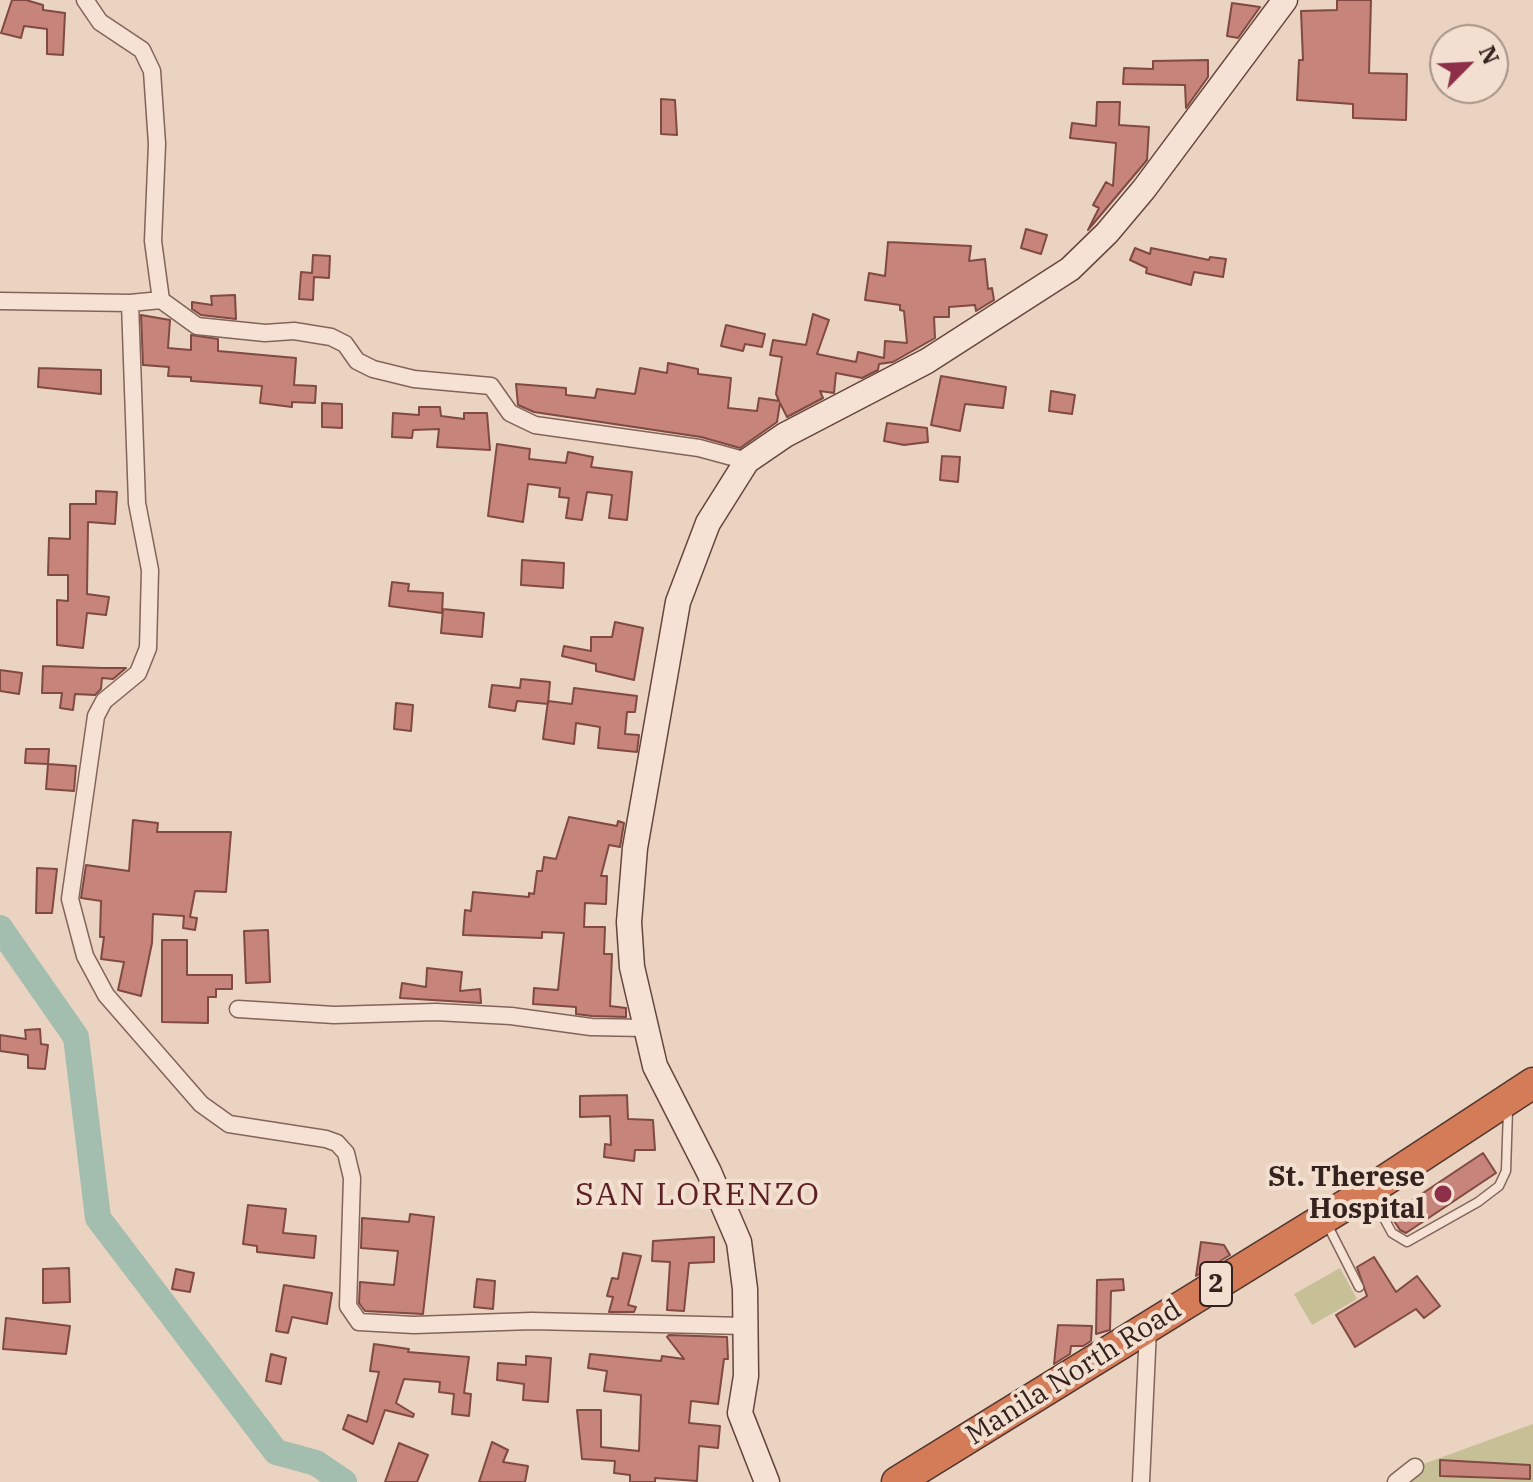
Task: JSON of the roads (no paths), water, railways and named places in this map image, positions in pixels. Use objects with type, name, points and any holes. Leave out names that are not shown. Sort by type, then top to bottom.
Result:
[{"type":"highway","name":"Manila North Road","points":[[897,1482],[1370,1190],[1533,1083]]},
{"type":"street","points":[[85,0],[100,22],[142,50],[152,71],[157,144],[153,241],[161,300]]},
{"type":"street","points":[[767,1482],[744,1425],[745,1326],[739,1242],[709,1172],[655,1066],[632,967],[629,922],[635,848],[678,602],[708,523],[747,461],[785,435],[927,361],[1070,269],[1107,233],[1144,189],[1285,0]]},
{"type":"street","points":[[0,301],[130,303],[161,300],[197,326],[265,333],[294,331],[331,337],[345,344],[357,361],[373,369],[414,379],[491,386],[510,413],[535,425],[699,448],[747,461]]},
{"type":"street","points":[[130,303],[137,503],[150,570],[148,648],[138,673],[104,701],[96,716],[70,899],[85,956],[106,995],[201,1104],[229,1124],[326,1139],[337,1143],[346,1153],[352,1178],[348,1306],[359,1322],[414,1325],[532,1321],[745,1326]]},
{"type":"street","points":[[238,1009],[334,1015],[436,1012],[511,1016],[591,1027],[644,1028]]},
{"type":"street","points":[[1141,1482],[1148,1329]]},
{"type":"street","points":[[1396,1482],[1415,1467]]},
{"type":"lane","points":[[1370,1190],[1392,1233],[1407,1242],[1478,1202],[1499,1186],[1506,1171],[1508,1100]]},
{"type":"lane","points":[[1324,1218],[1359,1287]]},
{"type":"waterway","points":[[0,928],[76,1037],[98,1218],[276,1452],[316,1463],[344,1482]]},
{"type":"place","name":"St. Therese Hospital","points":[[1443,1194]]},
{"type":"district","name":"SAN LORENZO","points":[[698,1196]]}]
